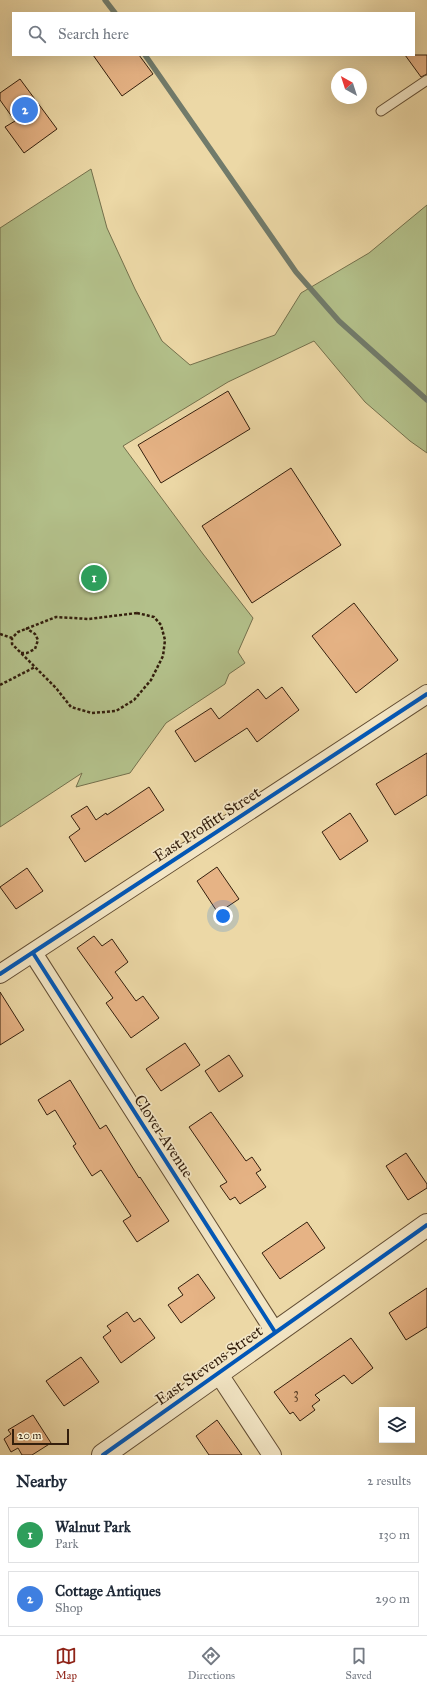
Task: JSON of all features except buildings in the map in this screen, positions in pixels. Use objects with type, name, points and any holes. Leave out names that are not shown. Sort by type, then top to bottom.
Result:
[{"type":"street","name":"East Proffitt Street","points":[[0,974],[427,694]]},
{"type":"street","name":"Clover Avenue","points":[[33,953],[275,1332]]},
{"type":"street","name":"East Stevens Street","points":[[103,1455],[427,1225]]},
{"type":"street","points":[[218,1373],[272,1455]]},
{"type":"lane","points":[[381,111],[427,80]]},
{"type":"path","points":[[137,613],[154,617],[161,625],[165,640],[163,656],[150,680],[134,700],[116,711],[92,713],[71,706],[12,644],[12,638],[18,632],[26,628],[56,617],[89,620],[137,613]]},
{"type":"path","points":[[20,654],[27,653],[35,649],[38,640],[35,634],[26,628]]},
{"type":"path","points":[[0,634],[12,638]]},
{"type":"path","points":[[0,685],[35,667]]},
{"type":"green space","points":[[91,169],[107,228],[135,289],[162,341],[190,365],[275,335],[301,293],[369,253],[427,205],[427,453],[410,441],[365,402],[314,341],[228,382],[123,446],[203,554],[253,618],[238,652],[245,663],[229,674],[225,684],[166,723],[130,773],[76,787],[82,773],[0,827],[0,228]]},
{"type":"waterway","points":[[105,0],[114,12]]},
{"type":"waterway","points":[[146,56],[296,272],[339,321],[427,400]]},
{"type":"cycle path","points":[[0,974],[427,694]]},
{"type":"cycle path","points":[[33,953],[275,1332]]},
{"type":"cycle path","points":[[103,1455],[427,1225]]},
{"type":"place","name":"Cottage Antiques","points":[[25,110]]},
{"type":"place","name":"Walnut Park","points":[[94,578]]}]
